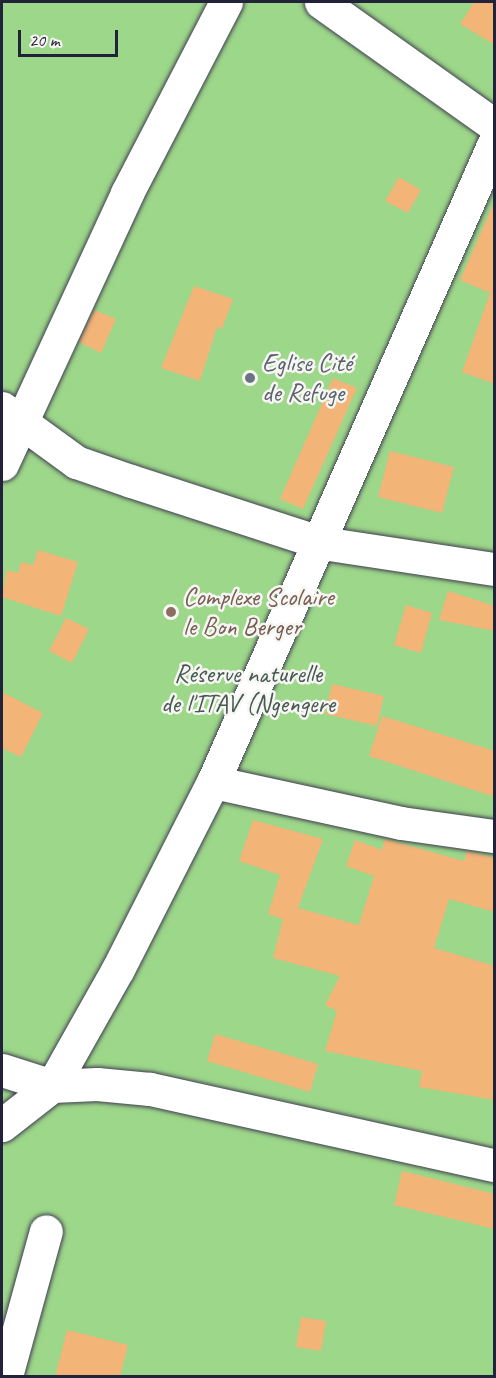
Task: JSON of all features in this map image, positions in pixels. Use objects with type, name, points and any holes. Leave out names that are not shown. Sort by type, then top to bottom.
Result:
[{"type":"street","points":[[2,464],[12,416],[226,2]]},
{"type":"street","points":[[321,2],[495,125]]},
{"type":"street","points":[[2,1125],[52,1086],[213,783],[322,543],[495,143]]},
{"type":"street","points":[[12,416],[76,462],[322,543],[495,569]]},
{"type":"street","points":[[213,783],[401,823],[495,836]]},
{"type":"street","points":[[2,1070],[52,1086],[150,1089],[495,1164]]},
{"type":"street","points":[[6,1377],[46,1232]]},
{"type":"green space","name":"Réserve naturelle de l'ITAV (Ngengere","points":[[2,2],[494,2],[494,1376],[2,1376]]},
{"type":"building","points":[[474,2],[495,2],[495,45],[460,24]]},
{"type":"building","points":[[399,177],[421,190],[408,213],[385,201]]},
{"type":"building","points":[[495,200],[495,384],[462,372],[490,293],[460,280]]},
{"type":"building","points":[[194,286],[233,299],[222,329],[217,327],[200,381],[161,368]]},
{"type":"building","points":[[94,310],[116,319],[101,353],[79,342]]},
{"type":"building","points":[[333,378],[357,388],[303,509],[280,499]]},
{"type":"building","points":[[390,451],[454,467],[442,513],[378,497]]},
{"type":"building","points":[[38,550],[78,562],[61,616],[2,597],[7,570],[18,573],[21,562],[33,565]]},
{"type":"building","points":[[448,591],[495,606],[495,631],[439,620]]},
{"type":"building","points":[[406,605],[432,613],[421,653],[394,645]]},
{"type":"building","points":[[66,618],[89,629],[72,663],[49,651]]},
{"type":"building","points":[[332,684],[384,696],[377,726],[325,714]]},
{"type":"building","points":[[2,692],[43,713],[21,757],[2,748]]},
{"type":"building","points":[[382,716],[495,751],[495,797],[369,756]]},
{"type":"building","points":[[253,820],[323,839],[298,908],[359,925],[374,876],[346,866],[355,840],[382,850],[385,839],[464,861],[467,851],[495,858],[495,912],[449,899],[434,948],[495,966],[495,1100],[419,1087],[422,1071],[325,1051],[337,1011],[325,1005],[340,976],[273,958],[283,919],[268,914],[280,875],[239,861]]},
{"type":"building","points":[[215,1034],[318,1064],[310,1092],[207,1061]]},
{"type":"building","points":[[402,1171],[495,1194],[495,1229],[394,1205]]},
{"type":"building","points":[[301,1317],[326,1321],[321,1351],[296,1347]]},
{"type":"building","points":[[67,1330],[128,1345],[120,1377],[55,1377]]},
{"type":"place","name":"Eglise Cité de Refuge","points":[[250,378]]},
{"type":"place","name":"Complexe Scolaire le Bon Berger","points":[[171,612]]}]
